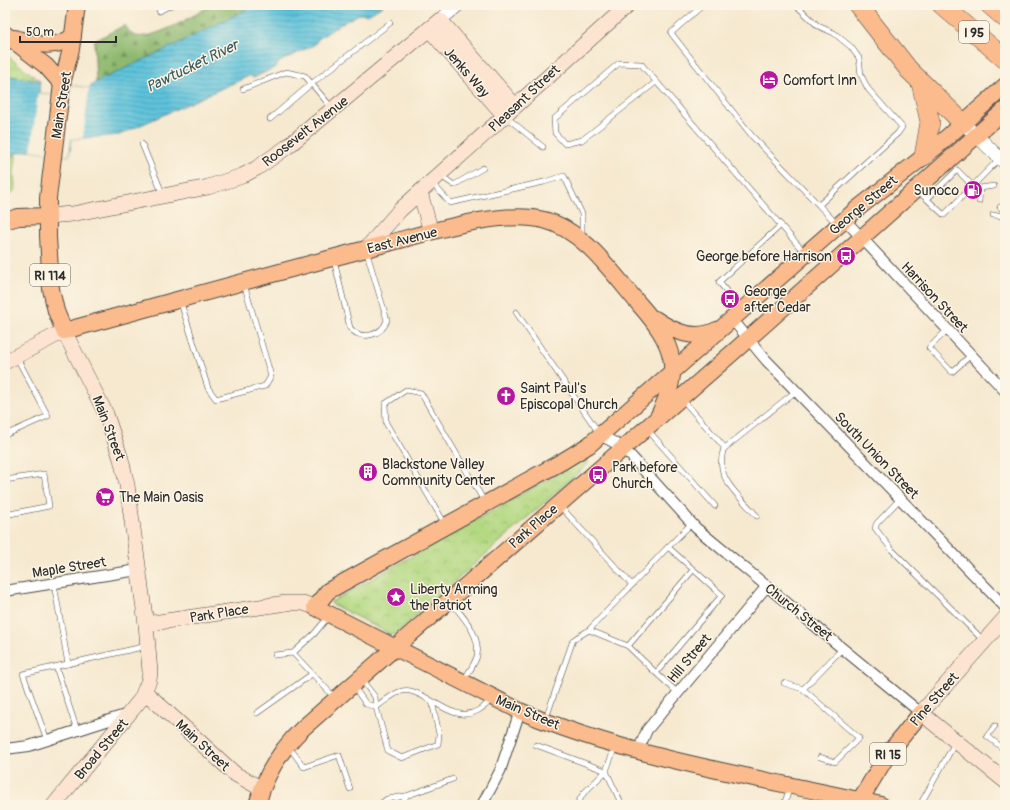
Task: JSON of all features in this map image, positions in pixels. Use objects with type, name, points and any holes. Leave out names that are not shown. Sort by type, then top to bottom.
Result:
[{"type":"highway","points":[[858,5],[884,39],[921,82],[970,129]]},
{"type":"highway","name":"I 95","points":[[942,5],[1005,60]]},
{"type":"highway","name":"I 95","points":[[990,5],[1005,18]]},
{"type":"highway","points":[[921,82],[930,122],[924,156]]},
{"type":"main road","name":"Main Street","points":[[77,5],[73,36],[62,84],[48,216],[53,301],[64,331],[100,402],[114,434],[125,473],[146,624],[150,672],[145,692],[235,774],[262,789]]},
{"type":"main road","name":"Pleasant Street","points":[[366,249],[400,210],[628,5]]},
{"type":"main road","name":"Roosevelt Avenue","points":[[5,221],[18,217],[72,214],[163,196],[226,182],[257,168],[288,147],[435,24]]},
{"type":"main road","name":"Jenks Way","points":[[435,24],[510,111]]},
{"type":"main road","points":[[6,34],[28,42],[54,45],[62,44],[73,36]]},
{"type":"main road","points":[[6,34],[46,66],[62,84]]},
{"type":"main road","name":"George Street","points":[[743,343],[862,239],[922,194],[999,92]]},
{"type":"main road","name":"George Street","points":[[733,319],[842,223],[924,156],[1005,110]]},
{"type":"main road","points":[[420,192],[431,232]]},
{"type":"main road","name":"East Avenue","points":[[64,331],[431,232],[493,220],[534,218],[554,224],[582,242],[651,317],[666,340],[672,357],[672,384]]},
{"type":"main road","points":[[651,317],[671,329],[687,335],[707,334],[733,319]]},
{"type":"main road","points":[[652,424],[667,399],[672,384],[733,319]]},
{"type":"main road","points":[[11,359],[64,331]]},
{"type":"main road","points":[[315,607],[328,591],[572,456],[672,384],[743,343]]},
{"type":"main road","name":"Park Place","points":[[146,624],[286,603],[302,604],[315,607],[395,647],[652,424]]},
{"type":"main road","name":"Pine Street","points":[[859,803],[888,754],[1005,618]]},
{"type":"main road","name":"Main Street","points":[[395,647],[520,711],[545,721],[638,750],[790,785],[859,803],[881,805]]},
{"type":"main road","points":[[257,805],[262,789],[275,761],[287,745],[395,647]]},
{"type":"main road","name":"Broad Street","points":[[54,805],[130,713],[145,692]]},
{"type":"main road","name":"Church Street","points":[[922,713],[1005,781]]},
{"type":"street","points":[[435,24],[458,5]]},
{"type":"street","points":[[970,129],[1003,161]]},
{"type":"street","name":"Harrison Street","points":[[842,223],[862,239],[1005,391]]},
{"type":"street","name":"South Union Street","points":[[733,319],[743,343],[796,390],[1005,607]]},
{"type":"street","name":"Church Street","points":[[600,435],[623,449],[692,523],[922,713]]},
{"type":"street","name":"Maple Street","points":[[5,592],[138,570]]},
{"type":"street","name":"Hill Street","points":[[638,750],[647,730],[767,586]]},
{"type":"street","points":[[482,805],[500,771],[520,711]]},
{"type":"street","points":[[5,749],[17,748],[46,740],[130,713]]},
{"type":"lane","points":[[160,11],[171,5]]},
{"type":"lane","points":[[703,5],[671,33],[752,136],[819,205],[842,223]]},
{"type":"lane","points":[[796,5],[818,26],[834,33],[851,47],[860,58],[861,75],[868,89],[902,127],[898,133],[819,205]]},
{"type":"lane","points":[[270,119],[311,84],[390,23]]},
{"type":"lane","points":[[656,82],[582,140],[565,144],[555,133],[554,119],[619,63],[641,64],[806,254]]},
{"type":"lane","points":[[243,89],[286,72],[304,76],[333,109]]},
{"type":"lane","points":[[510,111],[543,147]]},
{"type":"lane","points":[[142,144],[163,196]]},
{"type":"lane","points":[[986,194],[980,188],[974,185],[957,170],[922,194],[944,215],[974,185],[1003,161]]},
{"type":"lane","points":[[436,179],[454,185],[483,168]]},
{"type":"lane","points":[[436,179],[450,203],[544,182],[564,176],[582,214],[582,242]]},
{"type":"lane","points":[[980,188],[994,186]]},
{"type":"lane","points":[[979,201],[980,188]]},
{"type":"lane","points":[[1000,207],[1005,212]]},
{"type":"lane","points":[[993,215],[1005,216]]},
{"type":"lane","points":[[733,319],[719,282],[781,225]]},
{"type":"lane","points":[[333,258],[350,328],[356,334],[363,336],[377,333],[385,328],[387,320],[366,249]]},
{"type":"lane","points":[[180,300],[208,388],[216,399],[265,386],[271,376],[244,282]]},
{"type":"lane","points":[[516,312],[600,435]]},
{"type":"lane","points":[[947,330],[929,348],[952,372],[971,355]]},
{"type":"lane","points":[[5,435],[48,416],[11,359]]},
{"type":"lane","points":[[672,384],[724,448]]},
{"type":"lane","points":[[446,526],[386,423],[385,404],[406,390],[420,393],[486,504]]},
{"type":"lane","points":[[757,516],[725,480],[720,468],[720,458],[724,448],[727,448],[796,390]]},
{"type":"lane","points":[[652,424],[714,506]]},
{"type":"lane","points":[[5,480],[44,474],[49,506],[5,514]]},
{"type":"lane","points":[[900,498],[877,523],[875,528],[892,550],[984,641]]},
{"type":"lane","points":[[558,505],[632,585]]},
{"type":"lane","points":[[545,721],[573,640],[589,630],[692,523]]},
{"type":"lane","points":[[656,673],[722,595],[668,548]]},
{"type":"lane","points":[[628,646],[694,570]]},
{"type":"lane","points":[[54,584],[68,664]]},
{"type":"lane","points":[[449,600],[469,624],[476,641],[477,656],[463,682]]},
{"type":"lane","points":[[275,656],[293,653],[314,634],[330,614]]},
{"type":"lane","points":[[589,630],[628,646],[678,693]]},
{"type":"lane","points":[[46,740],[23,674],[148,646]]},
{"type":"lane","points":[[803,688],[843,648]]},
{"type":"lane","points":[[293,653],[336,699]]},
{"type":"lane","points":[[56,666],[77,730]]},
{"type":"lane","points":[[256,713],[312,674]]},
{"type":"lane","points":[[356,681],[366,704],[376,707],[402,691],[414,691],[456,714],[467,716],[484,708],[493,697]]},
{"type":"lane","points":[[356,681],[375,697],[376,707],[388,752],[402,758],[438,744],[440,734],[432,701]]},
{"type":"lane","points":[[784,683],[803,688],[859,738],[835,762],[820,757]]},
{"type":"lane","points":[[995,726],[987,736],[1005,750]]},
{"type":"lane","points":[[920,805],[956,742]]},
{"type":"lane","points":[[577,805],[582,794],[606,771],[616,744]]},
{"type":"lane","points":[[287,745],[304,767],[339,755],[350,789]]},
{"type":"lane","points":[[536,745],[606,771],[622,805]]},
{"type":"lane","points":[[378,805],[387,799],[406,796],[453,779]]},
{"type":"lane","points":[[784,805],[790,785]]},
{"type":"lane","points":[[402,805],[406,796]]},
{"type":"green space","points":[[211,5],[255,5],[182,42],[96,82],[94,41],[125,25],[133,35],[150,35],[173,26]]},
{"type":"green space","points":[[5,54],[40,81],[5,75]]},
{"type":"green space","points":[[16,155],[14,190],[9,195],[5,196],[5,157]]},
{"type":"green space","points":[[586,460],[588,464],[395,634],[392,635],[332,604],[331,602],[580,461]]},
{"type":"water","name":"Pawtucket River","points":[[255,5],[384,5],[368,15],[359,14],[344,22],[318,39],[314,45],[279,62],[276,67],[253,78],[251,75],[119,135],[72,139],[69,156],[31,150],[5,156],[5,75],[40,81],[39,93],[53,95],[55,83],[89,88],[96,82]]},
{"type":"pier","points":[[55,83],[89,88],[83,138],[71,139],[69,156],[31,150],[38,93],[53,95]]},
{"type":"place","name":"Comfort Inn","points":[[769,80]]},
{"type":"place","name":"Sunoco","points":[[973,190]]},
{"type":"place","name":"George before Harrison","points":[[846,256]]},
{"type":"place","name":"George after Cedar","points":[[730,299]]},
{"type":"place","name":"Saint Paul's Episcopal Church","points":[[506,396]]},
{"type":"place","name":"Blackstone Valley Community Center","points":[[368,472]]},
{"type":"place","name":"Park before Church","points":[[598,475]]},
{"type":"place","name":"The Main Oasis","points":[[105,497]]},
{"type":"place","name":"Liberty Arming the Patriot","points":[[396,597]]}]
